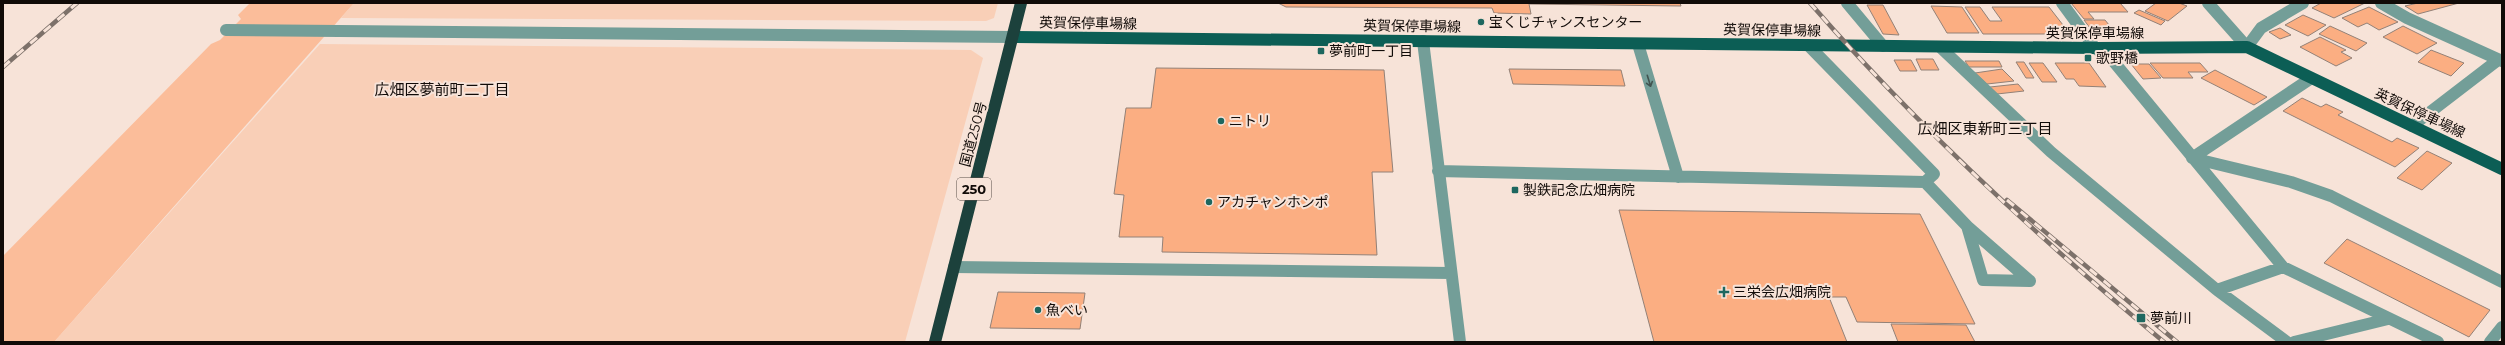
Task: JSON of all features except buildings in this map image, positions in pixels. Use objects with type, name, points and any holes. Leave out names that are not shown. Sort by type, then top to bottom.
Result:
[{"type":"highway","name":"国道250号","points":[[935,342],[1014,37],[1021,3]]},
{"type":"main road","name":"英賀保停車場線","points":[[1014,37],[1940,47],[2247,47],[2310,79],[2502,169]]},
{"type":"street","points":[[1847,3],[1883,46]]},
{"type":"street","points":[[2062,3],[2095,48],[2114,62],[2283,267],[2438,342]]},
{"type":"street","points":[[2208,3],[2247,47],[2261,28],[2303,3]]},
{"type":"street","points":[[2381,3],[2500,60],[2412,126]]},
{"type":"street","points":[[226,30],[1014,37]]},
{"type":"street","points":[[1423,41],[1460,342]]},
{"type":"street","points":[[1638,44],[1678,176]]},
{"type":"street","points":[[1438,171],[1925,182],[1934,174],[1808,45]]},
{"type":"street","points":[[1940,47],[2051,152],[2217,290],[2287,342]]},
{"type":"street","points":[[2192,158],[2310,79]]},
{"type":"street","points":[[2192,158],[2291,182],[2331,196],[2502,282]]},
{"type":"street","points":[[1925,182],[1972,231],[2030,281],[1983,280],[1967,226]]},
{"type":"street","points":[[2217,290],[2283,267]]},
{"type":"street","points":[[954,268],[1451,273]]},
{"type":"street","points":[[2294,342],[2388,319]]},
{"type":"street","points":[[2490,342],[2502,327]]},
{"type":"shaded area","points":[[250,3],[354,3],[54,342],[3,342],[3,256],[211,44],[220,40],[241,19],[238,15]]},
{"type":"shaded area","points":[[354,3],[998,3],[994,18],[986,21],[341,18]]},
{"type":"shaded area","points":[[320,44],[971,50],[983,58],[905,342],[54,342]]},
{"type":"railway","points":[[3,67],[77,3]]},
{"type":"railway","points":[[1810,3],[1893,94],[1980,180],[2070,262],[2164,342]]},
{"type":"railway","points":[[2007,200],[2177,342]]},
{"type":"place","name":"宝くじチャンスセンター","points":[[1481,22]]},
{"type":"place","name":"夢前町一丁目","points":[[1321,51]]},
{"type":"place","name":"歌野橋","points":[[2088,58]]},
{"type":"place","name":"ニトリ","points":[[1221,121]]},
{"type":"place","name":"製鉄記念広畑病院","points":[[1515,190]]},
{"type":"place","name":"アカチャンホンポ","points":[[1209,202]]},
{"type":"place","name":"三栄会広畑病院","points":[[1724,292]]},
{"type":"place","name":"魚べい","points":[[1038,310]]},
{"type":"place","name":"夢前川","points":[[2141,318]]},
{"type":"district","name":"広畑区夢前町二丁目","points":[[442,90]]},
{"type":"district","name":"広畑区東新町三丁目","points":[[1985,129]]}]
